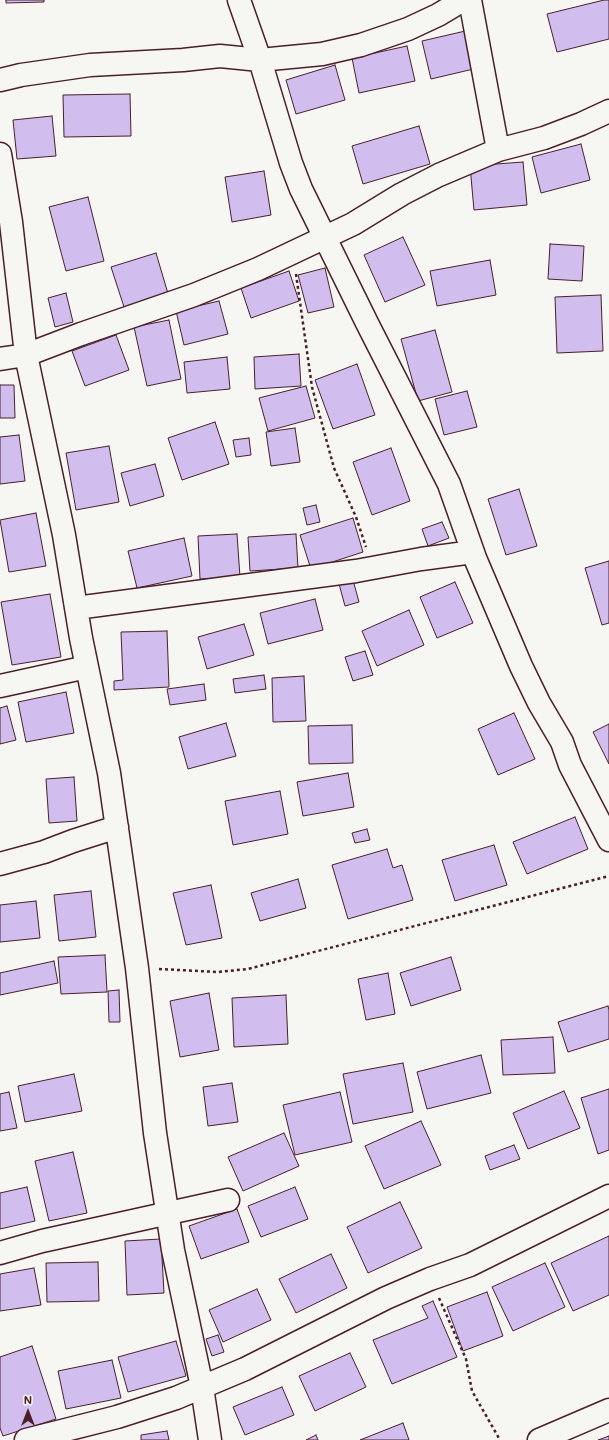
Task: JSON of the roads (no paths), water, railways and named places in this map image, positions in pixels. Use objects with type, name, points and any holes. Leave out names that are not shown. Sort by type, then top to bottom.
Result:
[{"type":"street","points":[[240,0],[291,163],[301,189],[449,484],[473,552],[521,666],[562,742],[570,765],[609,840]]},
{"type":"street","points":[[0,80],[21,75],[90,65],[220,56],[260,60],[322,54],[361,45],[408,29],[438,15],[463,0]]},
{"type":"street","points":[[470,0],[498,150]]},
{"type":"street","points":[[0,359],[26,355],[194,295],[258,269],[324,236],[353,224],[402,194],[439,175],[498,150],[544,138],[581,124],[609,111]]},
{"type":"street","points":[[0,154],[11,222],[26,355],[64,535],[87,667],[110,773],[137,968],[152,1109],[173,1250],[202,1387],[210,1440]]},
{"type":"street","points":[[76,608],[373,568],[421,559],[473,552]]},
{"type":"street","points":[[0,686],[87,667]]},
{"type":"street","points":[[0,864],[44,852],[117,827]]},
{"type":"street","points":[[26,1440],[117,1417],[176,1398],[245,1369],[386,1298],[430,1279],[470,1265],[609,1196]]},
{"type":"street","points":[[0,1253],[42,1241],[228,1200]]},
{"type":"street","points":[[539,1440],[609,1410]]}]
